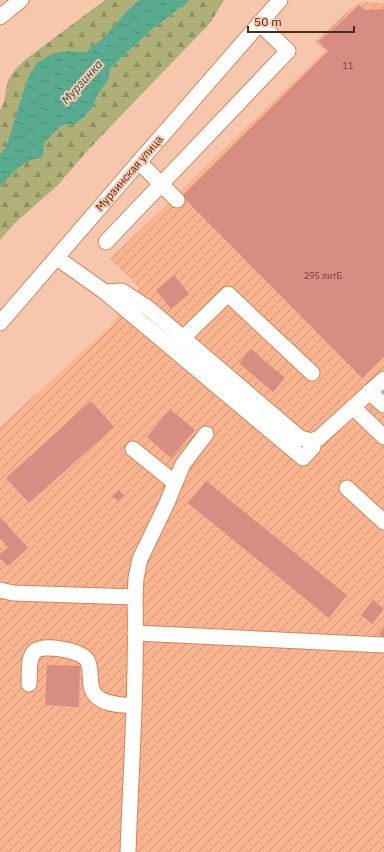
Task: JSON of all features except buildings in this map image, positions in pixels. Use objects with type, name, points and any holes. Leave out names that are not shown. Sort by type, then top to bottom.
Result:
[{"type":"street","points":[[0,17],[21,0]]},
{"type":"street","name":"Мурзинская улица","points":[[0,323],[280,0]]},
{"type":"street","points":[[106,242],[288,51],[259,23]]},
{"type":"street","points":[[138,162],[177,200]]},
{"type":"street","points":[[57,258],[105,292],[303,458],[313,447],[312,441]]},
{"type":"street","points":[[105,292],[122,292],[148,308],[300,438],[312,441],[319,438],[384,378]]},
{"type":"street","points":[[183,338],[228,294],[312,373]]},
{"type":"street","points":[[370,392],[384,405]]},
{"type":"street","points":[[353,407],[384,437]]},
{"type":"street","points":[[128,852],[134,706],[136,578],[140,559],[167,503],[183,464],[206,434]]},
{"type":"street","points":[[133,449],[175,483]]},
{"type":"street","points":[[347,488],[384,522]]},
{"type":"street","points":[[0,590],[13,593],[135,597]]},
{"type":"street","points":[[135,633],[384,645]]},
{"type":"street","points":[[29,684],[30,660],[35,652],[43,648],[72,650],[81,654],[87,660],[92,690],[100,699],[114,704],[134,706]]},
{"type":"shaded area","points":[[359,2],[384,3],[384,852],[0,852],[0,427],[111,326],[140,288],[110,259],[325,51],[315,41]]},
{"type":"green space","points":[[105,0],[139,0],[104,37],[86,52],[67,51],[27,80],[6,147],[0,154],[0,110],[4,103],[7,83],[12,73],[26,59]]},
{"type":"green space","points":[[190,0],[224,0],[211,22],[88,150],[58,185],[14,224],[0,240],[0,187],[21,164],[43,154],[44,143],[60,127],[66,124],[73,125],[83,118],[92,108],[98,94],[109,79],[110,69],[155,27]]},
{"type":"water","name":"Мурзинка","points":[[139,0],[190,0],[155,27],[110,69],[109,79],[98,94],[92,108],[83,118],[73,125],[66,124],[60,127],[44,143],[41,158],[28,161],[23,164],[0,187],[0,154],[6,147],[27,80],[37,63],[52,54],[67,51],[86,52],[104,37]]}]
